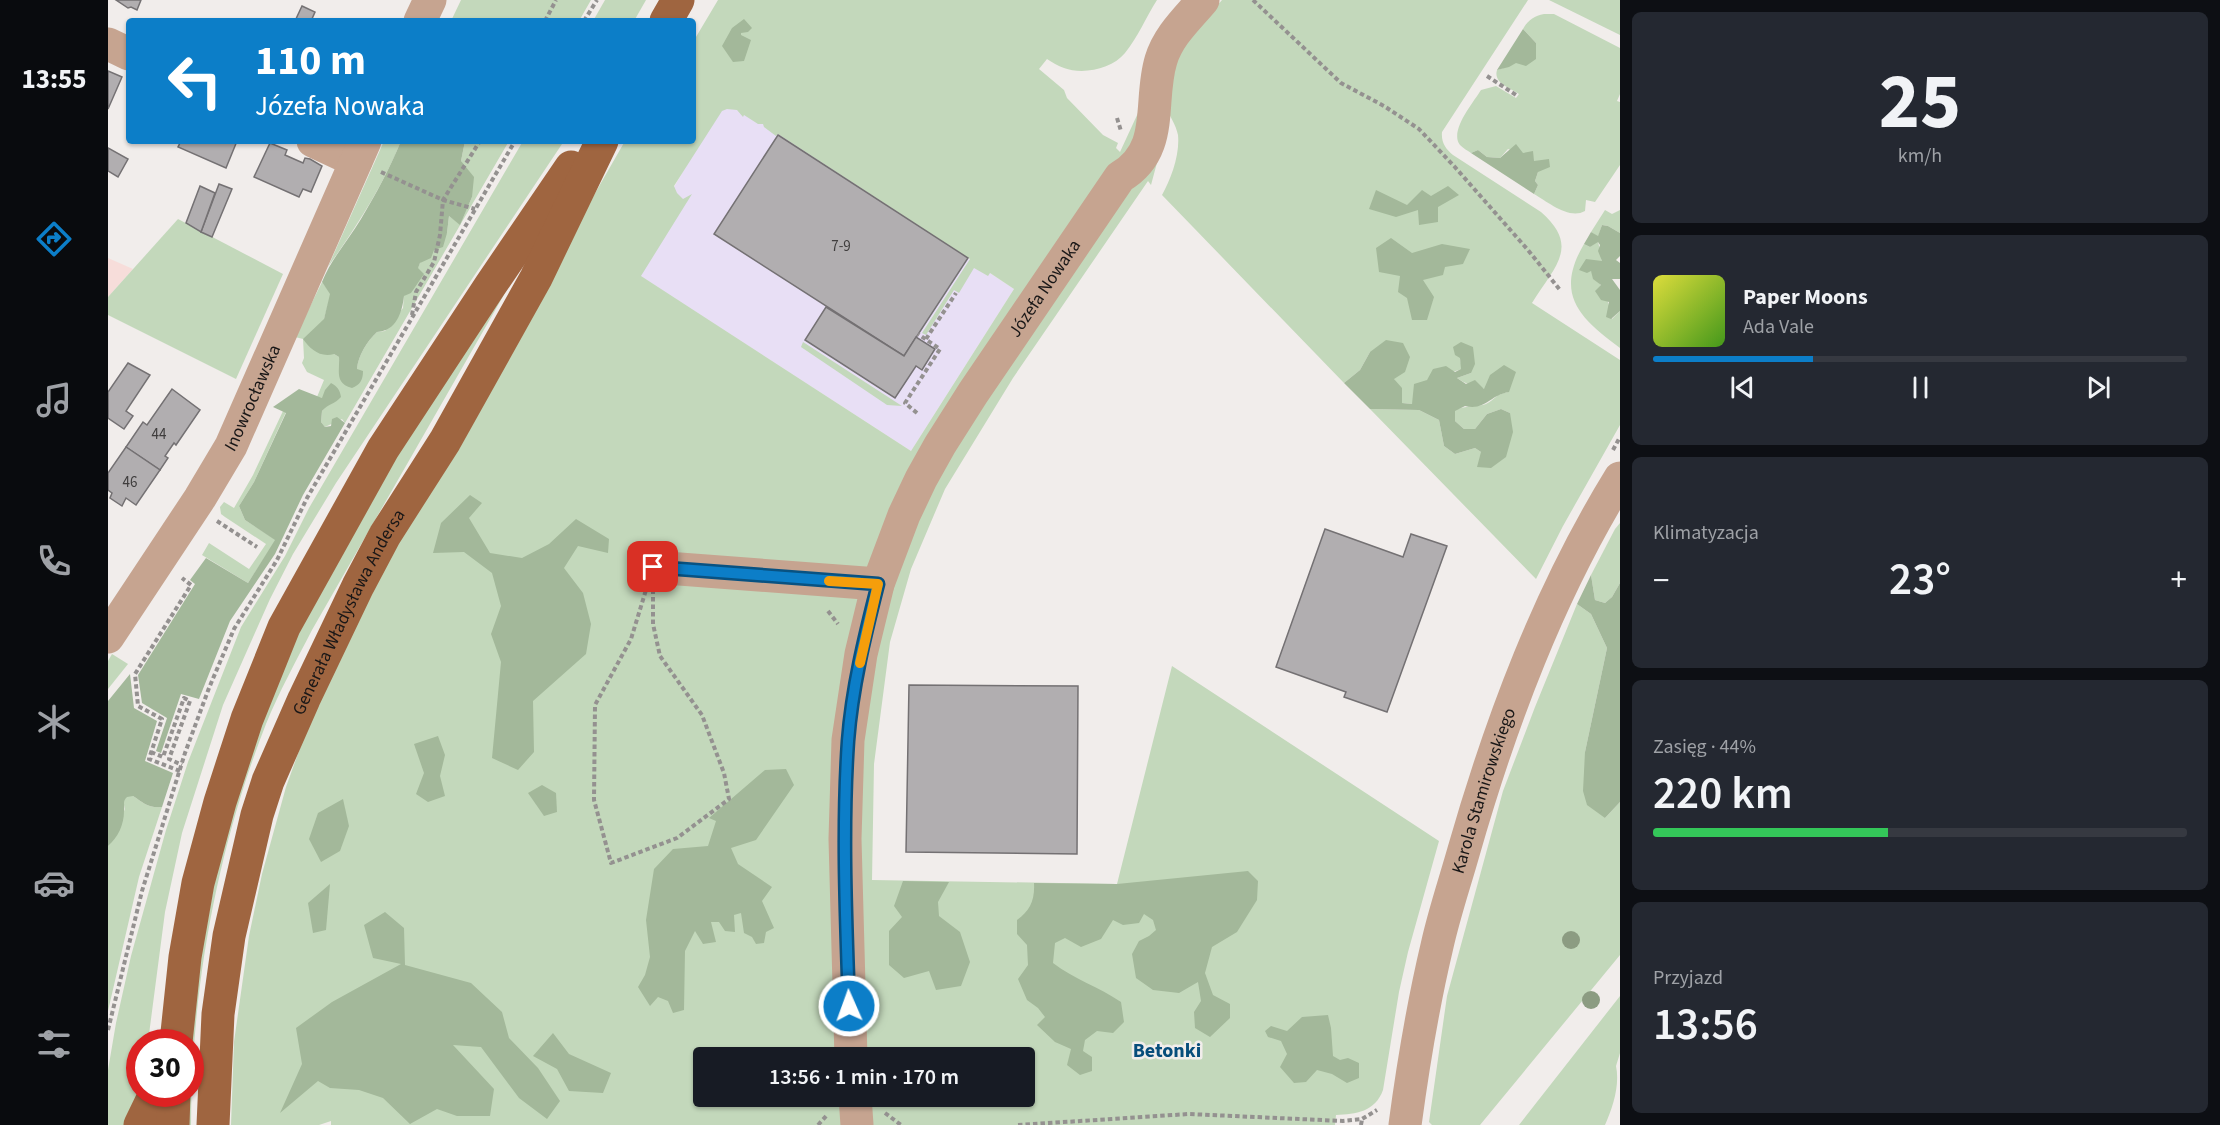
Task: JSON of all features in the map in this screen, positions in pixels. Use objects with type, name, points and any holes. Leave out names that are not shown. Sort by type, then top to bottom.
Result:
[{"type":"main road","points":[[668,18],[678,0]]},
{"type":"main road","points":[[176,1029],[198,882],[219,802],[247,719],[284,627],[383,449],[587,144]]},
{"type":"main road","name":"Generała Władysława Andersa","points":[[213,1125],[215,1054],[224,967],[236,899],[268,781],[358,586],[386,535],[445,441],[536,278],[601,144]]},
{"type":"main road","points":[[140,1125],[149,1107]]},
{"type":"main road","points":[[173,1125],[174,1107]]},
{"type":"street","points":[[421,18],[430,0]]},
{"type":"street","name":"Józefa Nowaka","points":[[852,1047],[845,839],[848,740],[861,654],[878,584],[904,515],[940,445],[1120,177],[1138,163],[1155,122],[1157,77],[1168,41],[1203,0]]},
{"type":"street","points":[[108,44],[126,53]]},
{"type":"street","points":[[327,144],[361,151]]},
{"type":"street","name":"Inowrocławska","points":[[108,637],[200,498],[231,446],[361,151]]},
{"type":"street","name":"Karola Stamirowskiego","points":[[1405,1125],[1415,1049],[1437,944],[1500,733],[1528,663],[1567,577],[1620,478]]},
{"type":"street","points":[[653,567],[878,584]]},
{"type":"street","points":[[856,1107],[857,1125]]},
{"type":"path","points":[[547,18],[556,0]]},
{"type":"path","points":[[587,18],[597,0]]},
{"type":"path","points":[[1253,0],[1341,83],[1384,106],[1419,129],[1454,165],[1560,290]]},
{"type":"path","points":[[1487,76],[1516,95]]},
{"type":"path","points":[[411,319],[416,292],[434,262],[440,235],[443,200],[478,144]]},
{"type":"path","points":[[361,151],[443,200],[475,209]]},
{"type":"path","points":[[926,339],[956,293]]},
{"type":"path","points":[[917,413],[905,403],[940,349],[918,334]]},
{"type":"path","points":[[209,516],[257,547]]},
{"type":"path","points":[[653,567],[653,624],[660,656],[702,715],[724,773],[729,799],[677,838],[611,863],[594,800],[595,705],[632,639],[653,567]]},
{"type":"path","points":[[177,574],[191,585],[135,674],[138,706],[162,719],[149,759],[180,771]]},
{"type":"path","points":[[151,752],[163,757],[184,698],[190,701],[169,759],[182,765]]},
{"type":"path","points":[[1018,1125],[1189,1114],[1343,1121],[1362,1119],[1361,1125]]},
{"type":"shaded area","points":[[725,98],[1014,289],[911,451],[628,268]]},
{"type":"shaded area","points":[[108,258],[133,269],[108,297]]},
{"type":"green space","points":[[461,0],[591,0],[581,18],[452,18]]},
{"type":"green space","points":[[605,0],[646,0],[636,18],[595,18]]},
{"type":"green space","points":[[718,0],[1157,0],[1130,47],[1113,63],[1097,69],[1080,71],[1064,68],[1047,59],[1039,69],[1064,90],[1067,98],[1103,135],[1118,143],[1116,148],[1120,152],[1138,113],[1158,159],[1151,185],[1148,181],[1013,378],[945,489],[911,569],[890,642],[874,764],[872,880],[1117,884],[1172,666],[1439,841],[1399,992],[1383,1090],[1380,1097],[1370,1107],[1351,1114],[1336,1115],[1335,1125],[331,1125],[331,1121],[319,1125],[231,1125],[234,1042],[249,936],[262,874],[286,787],[304,737],[382,565],[623,144],[696,144],[696,37]],"holes":[[[737,110],[743,117],[744,115],[758,124],[763,124],[776,136],[778,134],[970,259],[922,333],[926,335],[954,290],[959,293],[974,268],[988,276],[990,273],[1014,289],[911,451],[641,276],[692,194],[683,199],[674,186],[722,111]]]},
{"type":"green space","points":[[1222,0],[1528,0],[1442,132],[1442,139],[1453,155],[1541,212],[1553,224],[1560,236],[1562,247],[1560,257],[1532,303],[1620,360],[1620,425],[1536,579],[1370,409],[1419,410],[1439,420],[1444,446],[1455,454],[1475,448],[1481,452],[1510,413],[1501,409],[1487,414],[1475,429],[1464,429],[1455,421],[1455,410],[1486,404],[1508,392],[1475,387],[1457,378],[1471,373],[1460,358],[1462,369],[1427,380],[1412,404],[1402,403],[1394,379],[1370,352],[1360,370],[1344,383],[1162,195],[1169,182],[1178,151],[1176,127],[1164,105],[1171,60]]},
{"type":"green space","points":[[1549,0],[1620,0],[1620,35]]},
{"type":"green space","points":[[1544,14],[1554,14],[1620,48],[1620,94],[1617,101],[1620,102],[1620,165],[1595,202],[1586,200],[1585,211],[1579,213],[1566,212],[1534,194],[1538,185],[1535,181],[1538,172],[1527,156],[1508,149],[1500,158],[1487,157],[1478,150],[1471,153],[1460,145],[1457,139],[1463,117],[1481,90],[1496,86],[1516,98],[1519,94],[1500,82],[1496,75],[1497,70],[1513,63],[1536,43],[1523,29],[1532,19]]},
{"type":"green space","points":[[744,19],[752,28],[741,35],[751,40],[744,61],[733,62],[722,46],[732,28]]},
{"type":"green space","points":[[1523,29],[1536,43],[1536,59],[1526,66],[1516,63],[1497,70]]},
{"type":"green space","points":[[383,144],[400,144],[368,206],[328,267]]},
{"type":"green space","points":[[400,144],[464,144],[461,161],[474,177],[472,197],[460,225],[449,216],[443,247],[434,250],[431,258],[420,263],[418,268],[424,274],[411,293],[404,296],[397,320],[384,331],[377,332],[367,344],[359,359],[357,369],[363,371],[362,380],[352,388],[340,380],[339,357],[334,354],[324,355],[316,352],[303,339],[324,319],[330,294],[322,282],[387,171]]},
{"type":"green space","points":[[464,144],[507,144],[345,423],[342,419],[325,427],[321,422],[322,411],[328,404],[322,398],[317,397],[324,380],[307,372],[302,363],[303,339],[295,337],[322,282],[331,294],[324,319],[334,354],[339,357],[340,365],[357,369],[361,354],[370,340],[377,332],[385,331],[403,308],[404,296],[420,263],[447,233],[449,216],[460,224],[472,197],[461,161]]},
{"type":"green space","points":[[521,144],[562,144],[336,483],[293,554],[270,599],[223,705],[182,833],[165,912],[150,1029],[126,1029],[126,1107],[135,1107],[129,1125],[108,1125],[108,1070],[116,1023],[131,956],[166,830],[188,762],[241,627],[285,556],[309,508]]},
{"type":"green space","points":[[1516,144],[1523,153],[1533,151],[1534,161],[1549,159],[1550,167],[1538,172],[1535,181],[1538,185],[1534,194],[1471,153],[1478,150],[1487,157],[1500,158]]},
{"type":"green space","points":[[1448,186],[1459,195],[1438,207],[1438,222],[1419,225],[1418,210],[1396,217],[1369,209],[1376,190],[1407,205],[1422,190],[1431,196]]},
{"type":"green space","points":[[1605,210],[1612,214],[1620,210],[1620,233],[1602,225],[1598,237],[1591,232]]},
{"type":"green space","points":[[178,219],[283,274],[236,379],[108,315],[108,297]]},
{"type":"green space","points":[[1602,225],[1620,233],[1620,256],[1616,260],[1620,263],[1620,279],[1612,279],[1620,290],[1620,311],[1611,319],[1606,317],[1609,302],[1601,300],[1595,291],[1601,285],[1593,279],[1591,271],[1587,273],[1579,270],[1586,259],[1602,261],[1598,251],[1600,245],[1598,242],[1590,247],[1584,244],[1591,232],[1598,236]]},
{"type":"green space","points":[[540,232],[312,630],[266,724],[249,772],[221,870],[210,921],[196,1029],[192,1029],[193,999],[223,837],[273,687],[343,541]]},
{"type":"green space","points":[[1391,238],[1412,253],[1442,244],[1470,249],[1463,264],[1445,267],[1443,275],[1423,280],[1434,297],[1427,320],[1412,320],[1407,298],[1398,292],[1400,276],[1379,272],[1376,248]]},
{"type":"green space","points":[[1598,241],[1602,261],[1591,271],[1605,294],[1612,319],[1620,311],[1620,348],[1583,315],[1572,291],[1571,278],[1575,262],[1584,244],[1590,247]]},
{"type":"green space","points":[[1386,340],[1403,343],[1410,357],[1405,372],[1394,379],[1402,388],[1402,403],[1412,404],[1414,384],[1427,380],[1433,369],[1446,366],[1455,372],[1461,369],[1460,358],[1455,355],[1453,347],[1461,342],[1473,347],[1475,364],[1471,373],[1457,378],[1466,384],[1475,380],[1484,389],[1490,375],[1504,365],[1516,372],[1509,392],[1483,405],[1465,406],[1455,411],[1455,421],[1464,429],[1475,429],[1487,414],[1501,409],[1510,413],[1513,432],[1506,457],[1491,468],[1477,467],[1481,452],[1475,448],[1455,454],[1444,446],[1439,420],[1419,410],[1370,409],[1344,383],[1360,370],[1370,352]]},
{"type":"green space","points":[[803,342],[902,406],[887,405],[801,347]]},
{"type":"green space","points":[[331,383],[338,388],[341,397],[322,411],[321,422],[325,427],[331,426],[332,419],[337,417],[345,423],[303,495],[275,554],[230,621],[199,699],[181,694],[161,753],[156,751],[167,718],[142,703],[138,675],[195,584],[190,580],[206,558],[248,583],[275,540],[245,520],[239,506],[254,482],[286,413],[273,407],[299,389],[322,398]]},
{"type":"green space","points":[[283,411],[286,412],[254,482],[239,506],[245,520],[276,540],[248,583],[202,555],[209,543],[249,569],[266,544],[221,514],[220,507],[224,502],[234,508],[253,475]]},
{"type":"green space","points":[[470,495],[482,503],[469,518],[490,553],[522,558],[549,544],[576,519],[609,539],[608,553],[578,546],[564,568],[583,593],[591,624],[586,654],[533,701],[534,752],[518,770],[492,758],[501,662],[491,634],[501,606],[492,573],[464,552],[433,553],[441,523]]},
{"type":"green space","points":[[1620,523],[1620,583],[1612,597],[1605,603],[1595,600],[1591,575]]},
{"type":"green space","points":[[1591,575],[1595,600],[1605,603],[1612,597],[1620,583],[1620,802],[1605,818],[1587,805],[1583,791],[1585,752],[1607,648],[1591,614],[1577,604]]},
{"type":"green space","points":[[1577,604],[1591,614],[1607,648],[1585,752],[1605,818],[1620,802],[1620,955],[1480,1125],[1432,1125],[1429,1122],[1447,996],[1503,791]]},
{"type":"green space","points":[[112,654],[128,664],[108,689],[108,661]]},
{"type":"green space","points":[[130,674],[134,708],[157,721],[145,761],[173,773],[162,807],[149,806],[133,796],[127,797],[124,802],[122,826],[108,846],[108,701]]},
{"type":"green space","points":[[438,736],[445,755],[440,776],[445,796],[428,802],[416,794],[424,773],[414,744]]},
{"type":"green space","points":[[786,769],[794,785],[756,840],[731,848],[738,864],[772,887],[762,901],[774,928],[766,932],[764,943],[756,944],[752,937],[744,933],[741,913],[734,915],[735,932],[725,931],[719,922],[711,922],[716,942],[703,944],[695,931],[685,951],[684,1010],[673,1013],[668,1001],[658,997],[650,1006],[638,987],[645,975],[650,957],[646,920],[654,869],[673,849],[708,846],[716,821],[709,818],[765,770]]},
{"type":"green space","points":[[542,785],[556,793],[557,812],[544,816],[528,793]]},
{"type":"green space","points":[[127,796],[133,796],[149,806],[162,807],[139,877],[108,1011],[108,846],[125,809],[123,801]]},
{"type":"green space","points":[[343,799],[349,826],[340,851],[321,862],[309,839],[318,813]]},
{"type":"green space","points":[[1248,871],[1258,881],[1257,900],[1237,932],[1212,947],[1205,973],[1213,995],[1230,1004],[1230,1018],[1210,1037],[1195,1028],[1194,1012],[1201,1001],[1198,982],[1179,993],[1153,990],[1136,978],[1132,954],[1139,941],[1156,930],[1153,920],[1144,914],[1139,923],[1123,925],[1113,920],[1101,939],[1081,947],[1065,938],[1055,943],[1053,963],[1121,1002],[1124,1022],[1113,1033],[1097,1031],[1085,1040],[1083,1051],[1092,1057],[1092,1071],[1080,1075],[1067,1065],[1071,1049],[1055,1042],[1037,1025],[1045,1017],[1027,1000],[1018,979],[1028,965],[1027,945],[1017,934],[1017,920],[1031,905],[1034,883],[1117,884]]},
{"type":"green space","points":[[903,881],[949,882],[938,902],[939,916],[960,932],[970,962],[961,986],[936,990],[929,971],[904,978],[889,965],[889,931],[902,917],[894,906]]},
{"type":"green space","points":[[330,884],[326,930],[313,933],[308,903]]},
{"type":"green space","points":[[385,912],[404,928],[405,965],[471,983],[502,1012],[509,1038],[538,1068],[560,1101],[547,1119],[519,1098],[481,1047],[453,1045],[494,1089],[490,1116],[457,1116],[437,1109],[410,1124],[383,1098],[359,1090],[330,1088],[318,1081],[280,1113],[302,1064],[296,1028],[332,1002],[401,964],[373,958],[364,925]]},
{"type":"green space","points":[[1620,996],[1620,1053],[1616,1066],[1616,1088],[1605,1125],[1519,1125]]},
{"type":"green space","points":[[1328,1015],[1333,1056],[1340,1060],[1348,1058],[1359,1063],[1359,1078],[1347,1083],[1332,1074],[1317,1070],[1306,1082],[1294,1083],[1280,1067],[1287,1054],[1281,1041],[1268,1037],[1265,1031],[1271,1026],[1287,1031],[1302,1017]]},
{"type":"green space","points":[[553,1033],[569,1054],[611,1073],[603,1093],[569,1091],[557,1069],[533,1056]]},
{"type":"green space","points":[[187,1107],[191,1107],[191,1125],[186,1125]]},
{"type":"building","points":[[116,0],[141,0],[137,10],[128,8]]},
{"type":"building","points":[[302,6],[315,12],[312,18],[296,18]]},
{"type":"building","points":[[108,71],[122,77],[108,109]]},
{"type":"building","points":[[778,135],[968,258],[904,356],[714,234]]},
{"type":"building","points":[[180,144],[236,144],[226,168],[178,147]]},
{"type":"building","points":[[270,144],[287,150],[285,155],[303,163],[305,158],[322,166],[311,192],[303,189],[299,197],[254,177]]},
{"type":"building","points":[[108,148],[128,159],[118,177],[108,171]]},
{"type":"building","points":[[219,184],[232,189],[212,237],[201,232]]},
{"type":"building","points":[[200,186],[215,193],[201,232],[186,223]]},
{"type":"building","points":[[826,307],[904,356],[916,337],[935,349],[922,370],[916,366],[895,398],[805,340]]},
{"type":"building","points":[[128,363],[150,375],[126,411],[133,416],[124,429],[108,418],[108,392]]},
{"type":"building","points":[[172,389],[200,410],[176,445],[174,443],[165,456],[168,458],[160,470],[126,447],[143,422],[147,425]]},
{"type":"building","points":[[126,447],[160,470],[136,505],[126,498],[122,506],[110,498],[112,493],[108,490],[108,473]]},
{"type":"building","points":[[1325,529],[1403,557],[1411,534],[1447,546],[1387,712],[1344,697],[1346,692],[1276,667]]},
{"type":"building","points":[[909,685],[1078,686],[1077,854],[906,852]]},
{"type":"slow traffic","points":[[829,581],[878,584],[860,663]]},
{"type":"district","name":"Betonki","points":[[1167,1050]]},
{"type":"route","points":[[653,567],[878,584],[861,654],[848,740],[845,839],[849,1006]]}]
